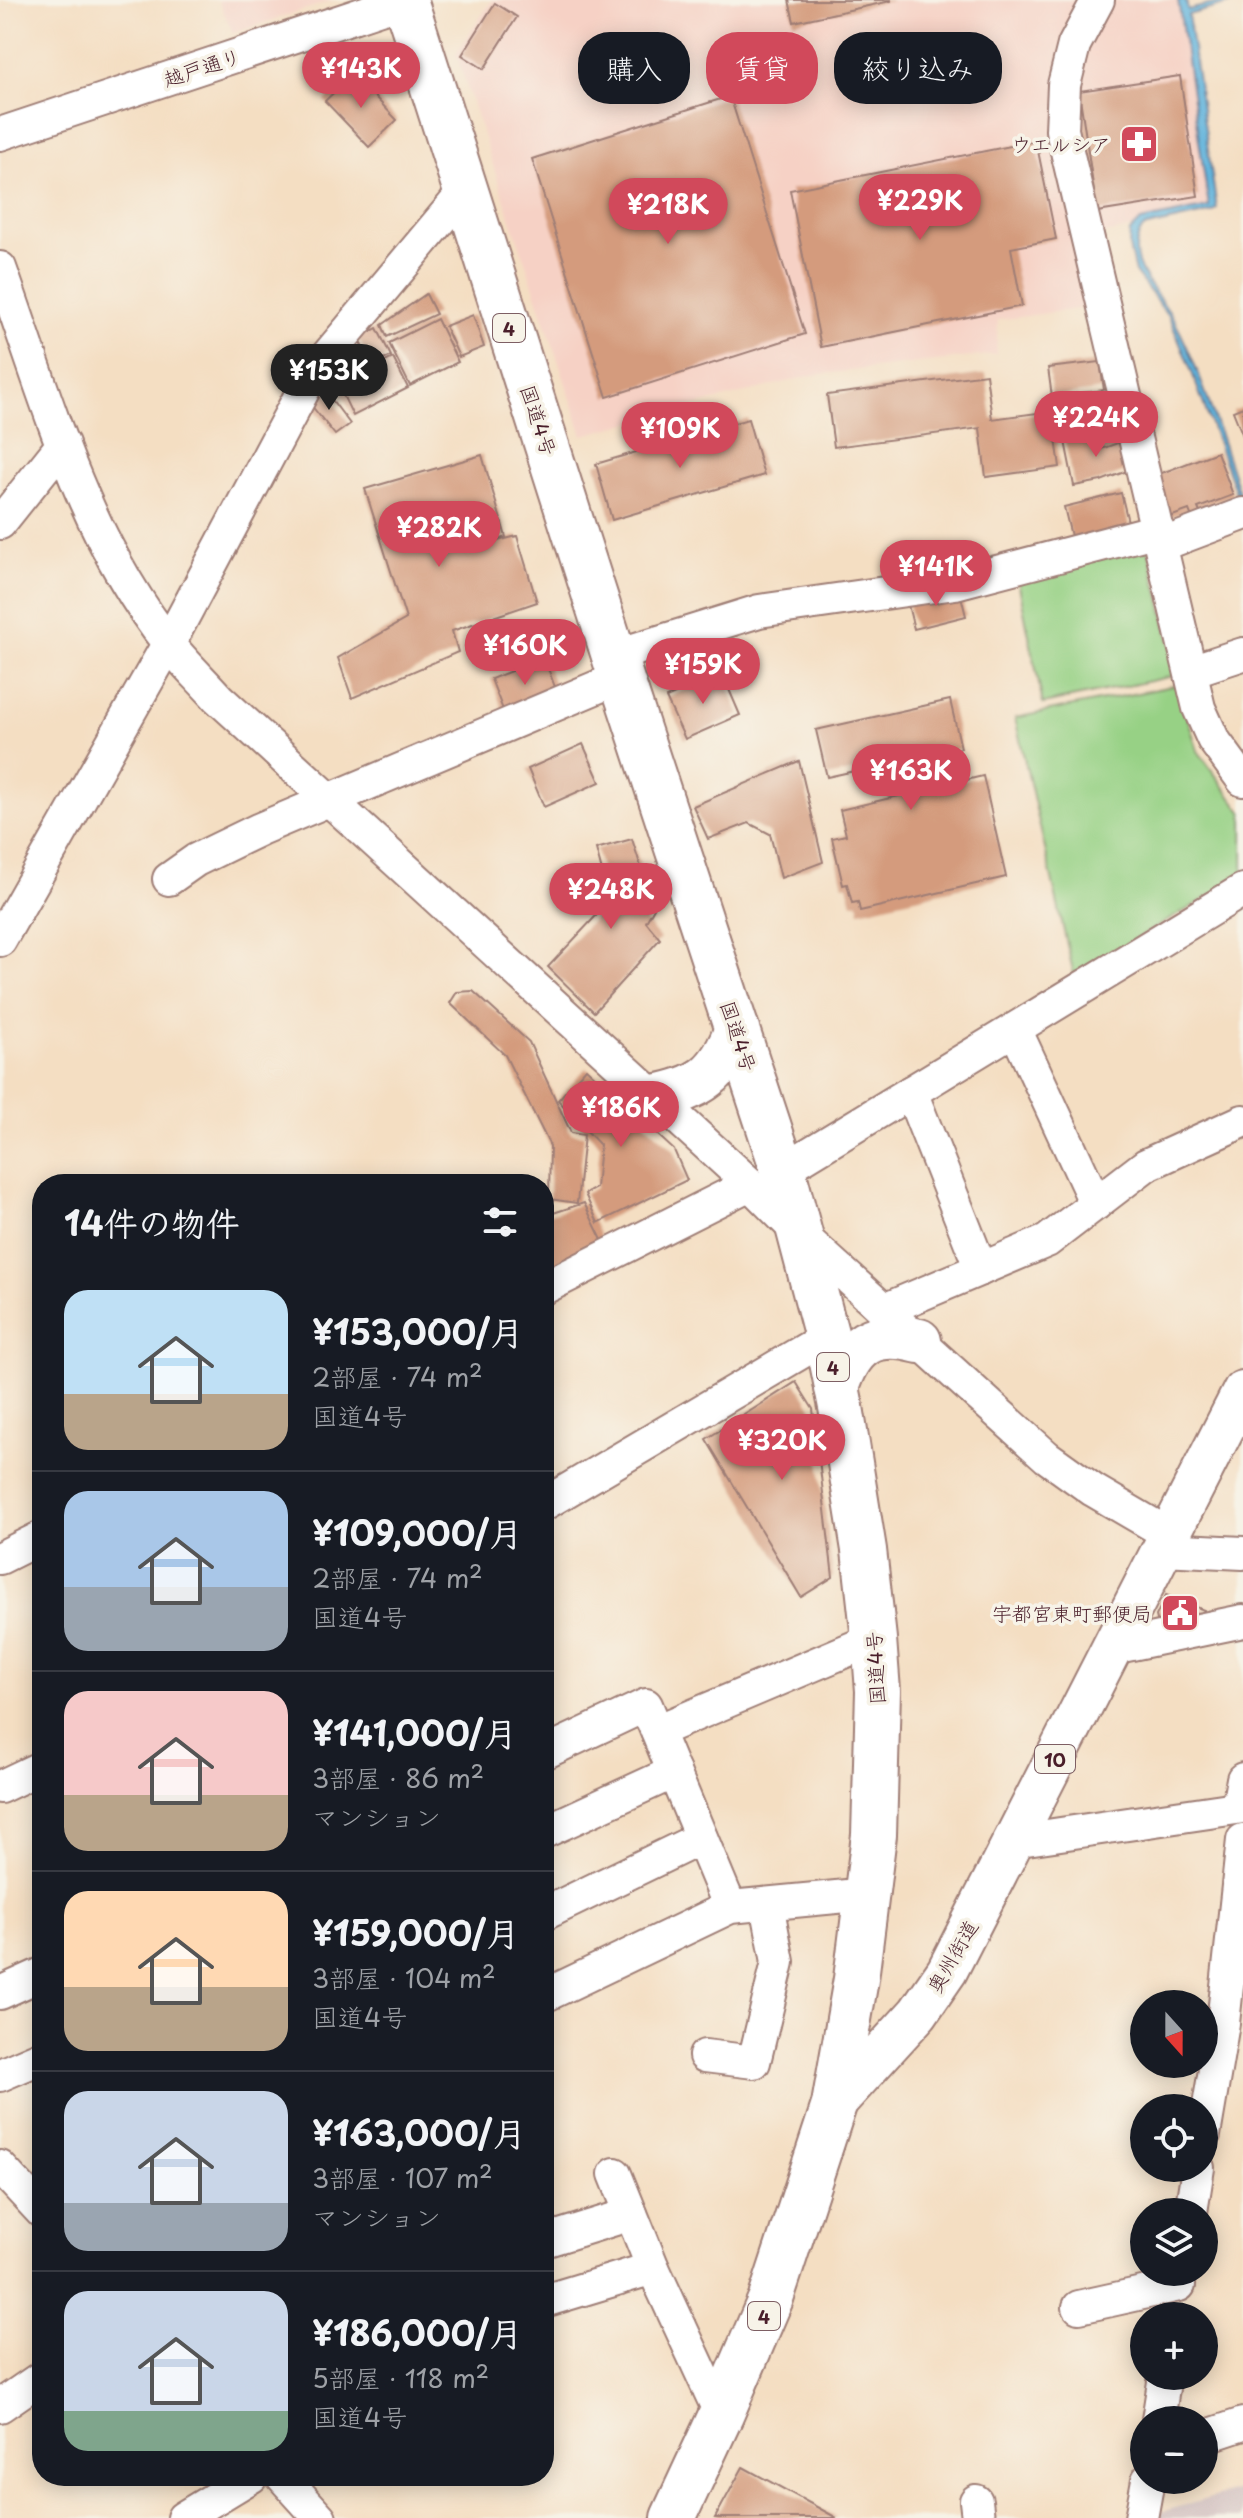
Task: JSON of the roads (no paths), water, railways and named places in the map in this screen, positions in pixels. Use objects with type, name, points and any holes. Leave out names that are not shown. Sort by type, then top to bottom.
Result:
[{"type":"highway","name":"国道4号","points":[[404,0],[617,666],[737,1029],[767,1177],[802,1236],[827,1337],[858,1507],[878,1691],[878,1768],[868,1894],[834,2105]]},
{"type":"highway","points":[[654,1097],[685,1091],[709,1076],[728,1053],[737,1029]]},
{"type":"highway","points":[[837,1388],[844,1366],[856,1349],[879,1337],[897,1335],[919,1341]]},
{"type":"highway","name":"奥州街道","points":[[673,2518],[771,2298],[834,2105]]},
{"type":"main road","name":"奥州街道","points":[[834,2105],[918,2013],[947,1971],[1243,1391]]},
{"type":"street","name":"越戸通り","points":[[0,134],[404,0]]},
{"type":"street","points":[[1098,0],[1074,45],[1064,85],[1062,130],[1199,708],[1213,739],[1243,780]]},
{"type":"street","points":[[0,940],[168,644],[312,374],[465,191]]},
{"type":"street","points":[[0,268],[88,508],[123,575],[168,644],[218,698],[654,1097],[767,1177]]},
{"type":"street","points":[[0,523],[63,444]]},
{"type":"street","points":[[169,879],[196,860],[229,843],[617,666],[759,611],[955,583],[1160,538],[1243,514]]},
{"type":"street","points":[[1191,671],[1243,654]]},
{"type":"street","points":[[554,1283],[767,1177],[1243,890]]},
{"type":"street","points":[[1015,1029],[1096,1204]]},
{"type":"street","points":[[911,1092],[981,1269]]},
{"type":"street","points":[[884,1310],[1047,1241],[1146,1165],[1243,1121]]},
{"type":"street","points":[[802,1236],[1047,1457],[1166,1542],[1243,1553]]},
{"type":"street","points":[[554,1498],[827,1337]]},
{"type":"street","points":[[0,1558],[32,1542]]},
{"type":"street","points":[[1112,1648],[1243,1621]]},
{"type":"street","points":[[657,1731],[874,1639]]},
{"type":"street","points":[[554,1748],[646,1705],[730,1907]]},
{"type":"street","points":[[0,1787],[32,1772]]},
{"type":"street","points":[[554,1827],[674,1772]]},
{"type":"street","points":[[1013,1841],[1241,1798]]},
{"type":"street","points":[[554,1909],[701,1838]]},
{"type":"street","points":[[1211,2094],[1223,2023],[1243,1840]]},
{"type":"street","points":[[554,1991],[730,1907],[868,1894]]},
{"type":"street","points":[[705,2056],[754,2062],[778,1962],[767,1904]]},
{"type":"street","points":[[0,1993],[32,1979]]},
{"type":"street","points":[[0,2075],[32,2061]]},
{"type":"street","points":[[0,2167],[21,2204]]},
{"type":"street","points":[[615,2174],[653,2268],[721,2415]]},
{"type":"street","points":[[554,2238],[631,2214]]},
{"type":"street","points":[[554,2298],[653,2268]]},
{"type":"street","points":[[1079,2307],[1178,2291]]},
{"type":"street","points":[[0,2406],[32,2384]]},
{"type":"street","points":[[1218,2432],[1243,2424]]},
{"type":"street","points":[[183,2518],[236,2486]]},
{"type":"street","points":[[291,2486],[320,2518]]},
{"type":"street","points":[[1141,2518],[1145,2494]]},
{"type":"water","points":[[1178,0],[1186,0],[1188,10],[1229,0],[1243,0],[1188,15],[1217,209],[1143,228],[1137,240],[1136,254],[1141,271],[1174,320],[1194,363],[1243,503],[1243,512],[1169,317],[1135,272],[1129,247],[1130,232],[1141,221],[1209,207]]},
{"type":"place","name":"ウエルシア","points":[[1139,144]]},
{"type":"place","name":"宇都宮東町郵便局","points":[[1180,1613]]}]
